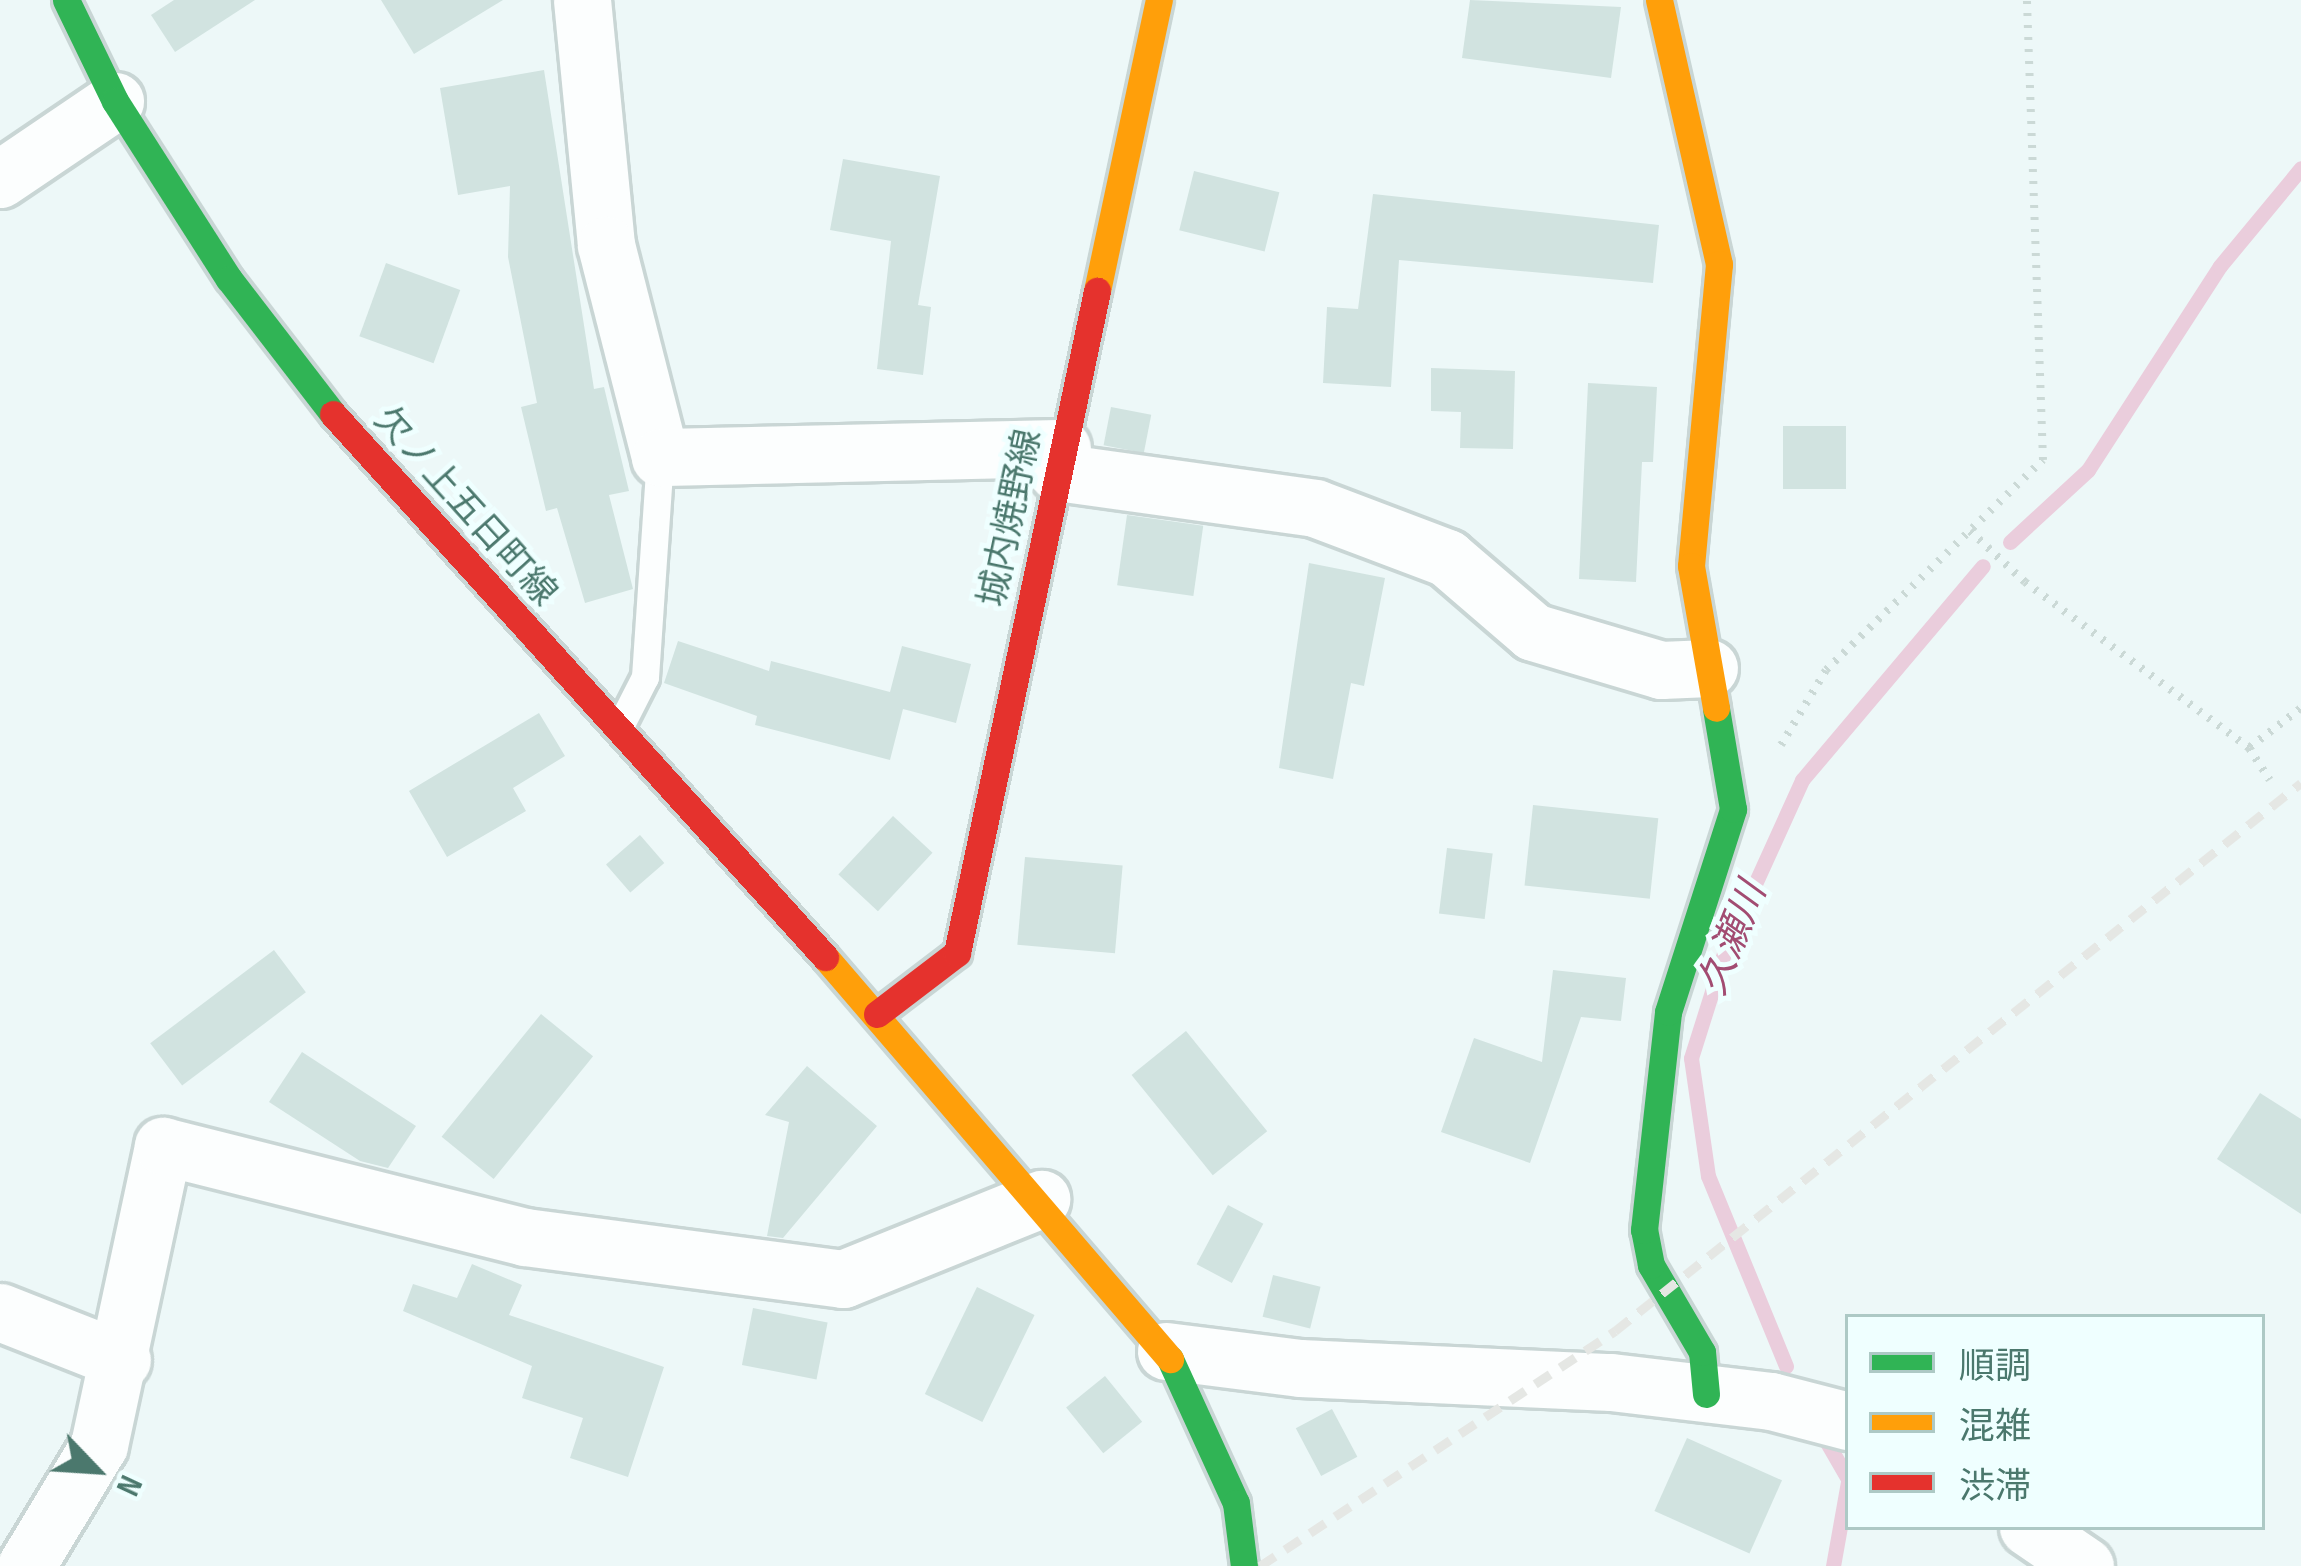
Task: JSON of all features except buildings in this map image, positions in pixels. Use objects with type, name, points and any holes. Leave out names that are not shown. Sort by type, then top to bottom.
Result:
[{"type":"main road","name":"欠ノ上五日町線","points":[[66,0],[115,101],[230,279],[350,436],[877,1013],[1041,1199],[1166,1351],[1236,1503],[1244,1566]]},
{"type":"main road","name":"城内焼野線","points":[[877,1013],[957,953],[1159,0]]},
{"type":"main road","points":[[1659,0],[1719,264],[1691,566],[1732,809],[1668,1012],[1644,1230],[1651,1265],[1702,1352],[1706,1394]]},
{"type":"street","points":[[582,0],[606,244],[660,457],[1059,460],[1315,508],[1447,558],[1533,632],[1660,670],[1709,668]]},
{"type":"street","points":[[0,179],[115,101]]},
{"type":"street","points":[[26,1566],[99,1445],[122,1360],[163,1146],[525,1237],[843,1279],[1041,1199]]},
{"type":"street","points":[[0,1312],[122,1360]]},
{"type":"street","points":[[1166,1351],[1300,1368],[1611,1382],[1845,1420]]},
{"type":"street","points":[[2032,1530],[2085,1566]]},
{"type":"lane","points":[[619,728],[644,677],[660,457]]},
{"type":"path","points":[[1732,809],[1756,785],[1826,670],[2043,460],[2026,0]]},
{"type":"path","points":[[1970,531],[2025,582],[2249,748],[2270,780]]},
{"type":"path","points":[[2249,748],[2301,708]]},
{"type":"waterway","name":"久瀬川","points":[[2010,542],[2088,470],[2220,266],[2301,168]]},
{"type":"waterway","name":"久瀬川","points":[[1786,1366],[1708,1176],[1691,1058],[1725,950],[1802,780],[1983,566]]},
{"type":"waterway","name":"久瀬川","points":[[1825,1439],[1845,1474]]},
{"type":"waterway","name":"久瀬川","points":[[1833,1566],[1845,1499]]},
{"type":"railway","points":[[1260,1566],[1615,1331],[2301,783]]},
{"type":"traffic: fast","points":[[66,0],[115,101],[229,279],[333,414]]},
{"type":"traffic: fast","points":[[1706,1394],[1702,1352],[1651,1265],[1644,1230],[1668,1012],[1733,809],[1716,708]]},
{"type":"traffic: fast","points":[[1170,1359],[1236,1503],[1244,1566]]},
{"type":"traffic: slow","points":[[1097,291],[1159,0]]},
{"type":"traffic: slow","points":[[1659,0],[1719,264],[1691,566],[1716,708]]},
{"type":"traffic: slow","points":[[825,957],[1170,1359]]},
{"type":"traffic: jam","points":[[877,1014],[957,953],[1097,291]]},
{"type":"traffic: jam","points":[[333,414],[825,957]]}]
